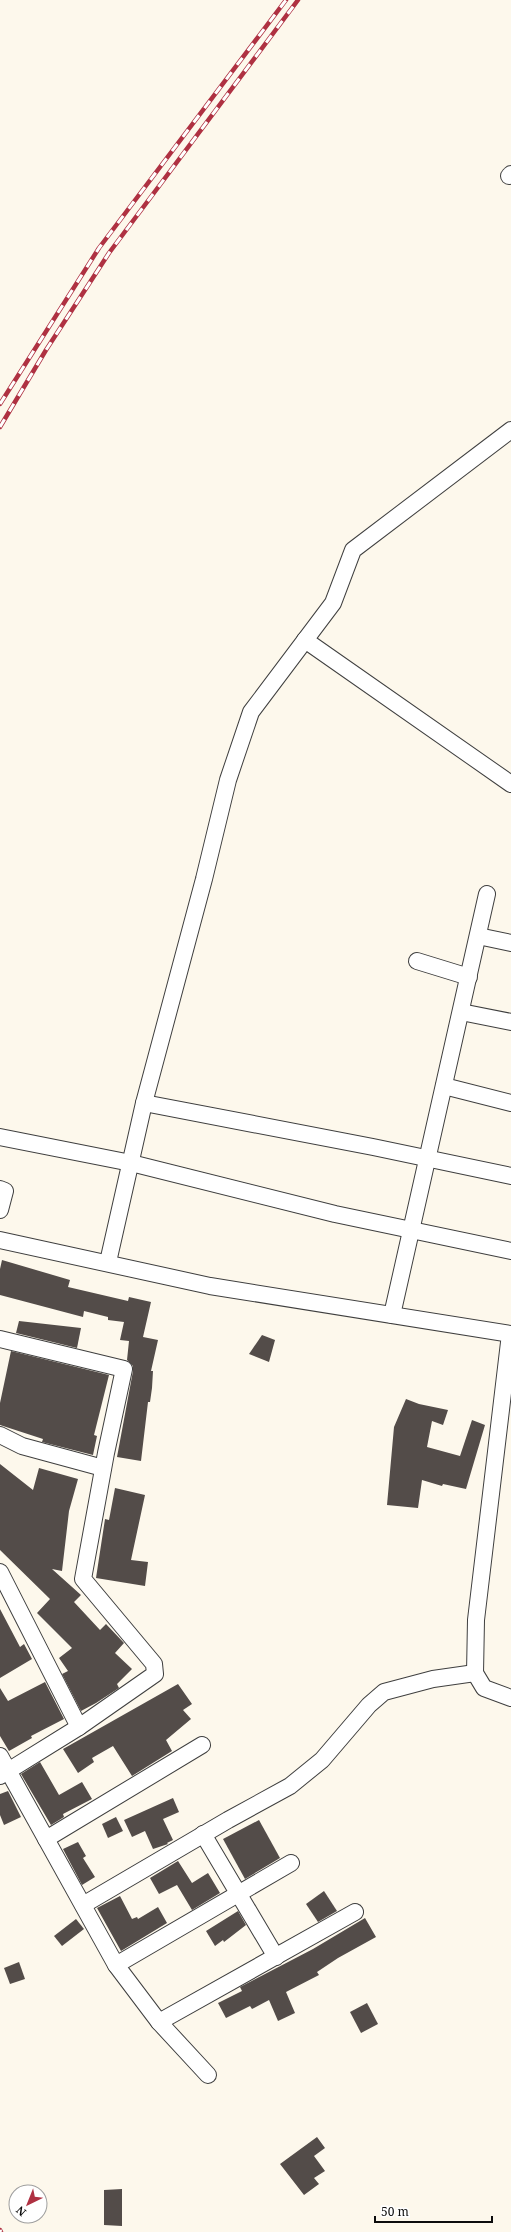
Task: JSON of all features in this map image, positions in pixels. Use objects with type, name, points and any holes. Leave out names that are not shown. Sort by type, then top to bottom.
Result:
[{"type":"street","points":[[108,1262],[144,1104],[204,879],[228,780],[251,712],[332,602],[353,550],[511,430]]},
{"type":"street","points":[[305,640],[511,784]]},
{"type":"street","points":[[392,1315],[487,894]]},
{"type":"street","points":[[478,936],[511,943]]},
{"type":"street","points":[[417,961],[469,977]]},
{"type":"street","points":[[461,1012],[511,1022]]},
{"type":"street","points":[[444,1086],[511,1103]]},
{"type":"street","points":[[144,1104],[428,1158],[511,1176]]},
{"type":"street","points":[[0,1137],[131,1163],[335,1214],[511,1252]]},
{"type":"street","points":[[0,1189],[5,1191],[0,1210]]},
{"type":"street","points":[[0,1240],[108,1262],[210,1286],[511,1334],[476,1620],[475,1673],[484,1688],[511,1698]]},
{"type":"street","points":[[0,1339],[124,1369],[82,1579],[154,1664],[155,1674],[79,1727],[4,1773]]},
{"type":"street","points":[[0,1435],[22,1446],[103,1468]]},
{"type":"street","points":[[0,1572],[79,1727]]},
{"type":"street","points":[[83,1905],[203,1834],[290,1786],[322,1760],[369,1705],[384,1692],[433,1678],[475,1673]]},
{"type":"street","points":[[46,1839],[202,1745]]},
{"type":"street","points":[[0,1756],[4,1773],[46,1839],[116,1965],[159,2022],[208,2075]]},
{"type":"street","points":[[203,1834],[276,1957]]},
{"type":"street","points":[[116,1965],[291,1863]]},
{"type":"street","points":[[159,2022],[355,1912]]},
{"type":"building","points":[[2,1260],[70,1280],[68,1287],[128,1301],[129,1297],[151,1302],[143,1337],[158,1340],[151,1371],[153,1371],[152,1388],[150,1402],[148,1402],[141,1461],[117,1457],[133,1371],[133,1366],[127,1360],[129,1341],[120,1340],[124,1322],[108,1320],[108,1317],[84,1311],[83,1317],[0,1295],[0,1269]]},
{"type":"building","points":[[19,1321],[81,1328],[77,1348],[16,1333]]},
{"type":"building","points":[[262,1335],[275,1340],[269,1362],[249,1354]]},
{"type":"building","points":[[11,1351],[109,1375],[94,1435],[97,1436],[93,1455],[42,1442],[43,1439],[0,1425],[0,1403]]},
{"type":"building","points":[[406,1399],[419,1404],[448,1410],[443,1425],[432,1421],[427,1447],[460,1456],[472,1420],[485,1425],[466,1489],[443,1484],[442,1486],[422,1480],[418,1508],[387,1505],[394,1427]]},
{"type":"building","points":[[0,1464],[33,1490],[39,1468],[78,1479],[69,1511],[62,1571],[52,1569],[81,1595],[74,1602],[100,1630],[106,1624],[124,1643],[115,1653],[132,1669],[117,1684],[119,1688],[81,1711],[62,1674],[68,1671],[59,1658],[72,1648],[37,1613],[50,1599],[0,1550]]},
{"type":"building","points":[[115,1488],[145,1495],[131,1560],[148,1562],[145,1586],[96,1578],[105,1519],[109,1520]]},
{"type":"building","points":[[0,1609],[20,1647],[24,1644],[32,1659],[0,1678]]},
{"type":"building","points":[[45,1682],[64,1719],[31,1736],[32,1738],[9,1751],[0,1736],[0,1688],[8,1701]]},
{"type":"building","points":[[178,1684],[192,1704],[183,1710],[191,1719],[166,1740],[172,1751],[132,1776],[113,1746],[92,1758],[94,1762],[78,1773],[63,1749]]},
{"type":"building","points":[[40,1762],[59,1795],[82,1782],[92,1799],[63,1814],[64,1817],[51,1825],[21,1774]]},
{"type":"building","points":[[8,1791],[21,1817],[4,1825],[0,1815],[0,1794]]},
{"type":"building","points":[[173,1798],[179,1812],[163,1819],[173,1840],[167,1843],[168,1844],[153,1849],[145,1831],[132,1837],[124,1820]]},
{"type":"building","points":[[116,1817],[123,1831],[108,1838],[102,1824]]},
{"type":"building","points":[[259,1820],[280,1858],[245,1879],[223,1839]]},
{"type":"building","points":[[78,1842],[86,1856],[83,1858],[95,1877],[82,1885],[63,1849]]},
{"type":"building","points":[[178,1861],[192,1883],[208,1873],[220,1893],[192,1910],[177,1885],[159,1894],[150,1878]]},
{"type":"building","points":[[324,1891],[337,1911],[318,1922],[306,1904]]},
{"type":"building","points":[[120,1896],[132,1919],[137,1917],[138,1919],[158,1907],[167,1923],[121,1951],[97,1908]]},
{"type":"building","points":[[238,1911],[246,1925],[224,1942],[223,1940],[215,1946],[206,1931]]},
{"type":"building","points":[[365,1918],[376,1937],[338,1958],[317,1972],[319,1975],[286,1992],[295,2013],[278,2021],[269,2000],[252,2009],[250,2006],[226,2018],[218,2003],[242,1991],[240,1987],[313,1949]]},
{"type":"building","points":[[76,1919],[84,1929],[62,1946],[54,1936]]},
{"type":"building","points":[[19,1962],[25,1979],[10,1984],[4,1968]]},
{"type":"building","points":[[367,2003],[378,2024],[361,2033],[350,2012]]},
{"type":"building","points":[[317,2137],[325,2148],[314,2156],[325,2171],[314,2178],[319,2184],[304,2195],[280,2164]]},
{"type":"building","points":[[122,2189],[122,2226],[104,2225],[104,2190]]},
{"type":"railway","points":[[0,404],[99,248],[286,0]]},
{"type":"railway","points":[[0,427],[46,350],[109,253],[298,0]]}]
